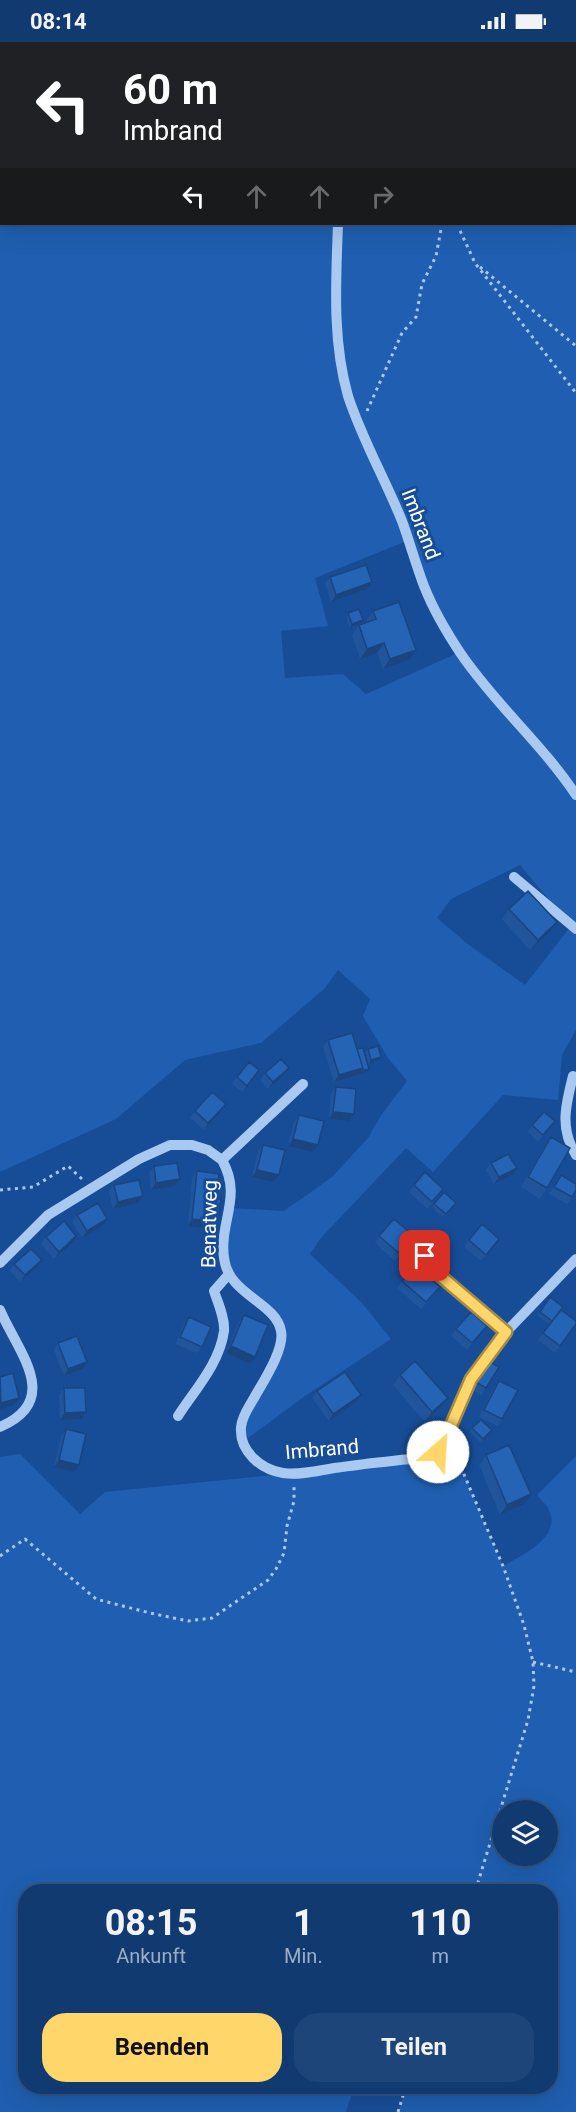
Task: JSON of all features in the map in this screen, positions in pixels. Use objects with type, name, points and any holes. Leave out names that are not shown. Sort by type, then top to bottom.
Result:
[{"type":"street","name":"Imbrand","points":[[338,225],[336,320],[348,394],[360,427],[392,496],[424,587],[441,620],[478,678],[545,752],[576,795]]},
{"type":"street","points":[[514,877],[576,929]]},
{"type":"street","points":[[573,1076],[565,1108],[566,1134],[576,1155]]},
{"type":"street","name":"Benatweg","points":[[222,1160],[303,1084]]},
{"type":"street","name":"Benatweg","points":[[0,1263],[48,1215],[139,1160],[170,1145],[192,1145],[208,1150],[222,1160],[228,1171],[232,1188],[223,1248],[224,1262],[229,1274],[214,1291],[220,1307],[224,1330],[216,1358],[177,1416]]},
{"type":"street","points":[[425,1256],[430,1267],[506,1332]]},
{"type":"street","points":[[445,1446],[471,1379],[506,1332],[576,1259]]},
{"type":"street","name":"Imbrand","points":[[229,1274],[244,1292],[276,1318],[282,1331],[279,1349],[244,1416],[241,1428],[243,1442],[252,1458],[260,1465],[272,1470],[294,1473],[419,1458],[438,1452],[445,1446]]},
{"type":"street","points":[[0,1310],[34,1382],[31,1403],[16,1420],[0,1427]]},
{"type":"path","points":[[360,427],[402,333],[416,317],[422,284],[436,256],[442,225]]},
{"type":"path","points":[[457,225],[475,263],[576,393]]},
{"type":"path","points":[[475,263],[576,346]]},
{"type":"path","points":[[0,1190],[33,1187],[68,1166],[91,1188]]},
{"type":"path","points":[[445,1446],[456,1457],[503,1566],[524,1625],[533,1662],[534,1686],[528,1720],[477,1884]]},
{"type":"path","points":[[0,1556],[25,1539],[96,1599],[188,1620],[212,1618],[268,1580],[276,1569],[284,1552],[287,1526],[294,1501],[294,1473]]},
{"type":"path","points":[[533,1662],[576,1672]]},
{"type":"path","points":[[399,2112],[404,2094]]},
{"type":"shaded area","points":[[0,225],[576,225],[576,1030],[562,1055],[558,1100],[503,1095],[433,1172],[406,1148],[320,1239],[310,1254],[362,1303],[391,1339],[305,1396],[243,1442],[241,1428],[260,1387],[281,1331],[244,1292],[224,1262],[229,1208],[284,1211],[332,1177],[368,1138],[382,1114],[407,1081],[388,1058],[363,1016],[370,999],[338,970],[324,989],[261,1043],[185,1060],[116,1119],[0,1172]],"holes":[[[409,540],[441,620],[460,652],[366,694],[343,674],[285,678],[281,631],[328,626],[315,578]],[[520,865],[571,926],[525,985],[469,945],[437,918],[451,899]]]},
{"type":"shaded area","points":[[445,1446],[456,1457],[503,1566],[529,1551],[545,1537],[550,1529],[551,1520],[548,1508],[537,1495],[576,1456],[576,2112],[398,2112],[404,2094],[558,2094],[558,1884],[18,1884],[18,2094],[352,2094],[346,2112],[0,2112],[0,1457],[20,1454],[80,1514],[105,1492],[419,1458]]},
{"type":"building","points":[[366,565],[372,582],[336,595],[330,577]]},
{"type":"building","points":[[399,602],[416,650],[390,659],[384,643],[367,649],[359,625],[376,619],[373,611]]},
{"type":"building","points":[[359,609],[363,620],[352,624],[348,613]]},
{"type":"building","points":[[528,891],[557,922],[538,940],[509,909]]},
{"type":"building","points":[[352,1033],[363,1068],[339,1075],[328,1040]]},
{"type":"building","points":[[378,1046],[381,1057],[371,1060],[368,1049]]},
{"type":"building","points":[[363,1048],[369,1069],[360,1071],[363,1068],[357,1049]]},
{"type":"building","points":[[281,1059],[289,1068],[273,1082],[265,1073]]},
{"type":"building","points":[[249,1062],[259,1070],[247,1086],[237,1077]]},
{"type":"building","points":[[336,1087],[356,1089],[354,1114],[333,1112]]},
{"type":"building","points":[[212,1092],[226,1104],[208,1123],[195,1111]]},
{"type":"building","points":[[544,1112],[555,1121],[543,1135],[532,1125]]},
{"type":"building","points":[[299,1115],[324,1121],[318,1145],[293,1139]]},
{"type":"building","points":[[551,1137],[570,1148],[547,1188],[528,1177]]},
{"type":"building","points":[[263,1145],[285,1150],[279,1175],[257,1170]]},
{"type":"building","points":[[508,1154],[517,1168],[499,1177],[491,1163]]},
{"type":"building","points":[[177,1163],[180,1179],[156,1183],[154,1166]]},
{"type":"building","points":[[197,1171],[219,1174],[216,1199],[221,1199],[218,1222],[192,1219]]},
{"type":"building","points":[[425,1172],[443,1189],[432,1202],[414,1185]]},
{"type":"building","points":[[561,1175],[576,1184],[572,1197],[554,1187]]},
{"type":"building","points":[[139,1180],[143,1196],[118,1202],[114,1185]]},
{"type":"building","points":[[444,1192],[456,1203],[446,1214],[434,1204]]},
{"type":"building","points":[[98,1203],[107,1219],[87,1231],[77,1215]]},
{"type":"building","points":[[394,1219],[415,1237],[400,1254],[379,1236]]},
{"type":"building","points":[[64,1221],[76,1236],[59,1252],[46,1237]]},
{"type":"building","points":[[482,1224],[499,1239],[486,1255],[469,1240]]},
{"type":"building","points":[[31,1249],[42,1260],[25,1275],[14,1264]]},
{"type":"building","points":[[416,1266],[440,1287],[426,1302],[402,1281]]},
{"type":"building","points":[[550,1297],[563,1307],[552,1321],[540,1312]]},
{"type":"building","points":[[561,1310],[576,1321],[576,1324],[560,1346],[543,1333]]},
{"type":"building","points":[[471,1312],[487,1326],[472,1343],[456,1329]]},
{"type":"building","points":[[244,1315],[268,1325],[255,1357],[231,1346]]},
{"type":"building","points":[[189,1317],[211,1327],[202,1347],[180,1337]]},
{"type":"building","points":[[77,1336],[87,1362],[68,1369],[58,1343]]},
{"type":"building","points":[[415,1361],[448,1398],[432,1412],[400,1375]]},
{"type":"building","points":[[488,1361],[499,1367],[486,1388],[476,1382]]},
{"type":"building","points":[[345,1372],[361,1395],[333,1414],[317,1391]]},
{"type":"building","points":[[13,1373],[19,1398],[1,1403],[0,1377]]},
{"type":"building","points":[[499,1381],[518,1390],[502,1419],[484,1410]]},
{"type":"building","points":[[64,1388],[85,1388],[86,1412],[65,1413]]},
{"type":"building","points":[[481,1420],[492,1430],[483,1439],[472,1428]]},
{"type":"building","points":[[66,1429],[86,1434],[79,1465],[59,1460]]},
{"type":"building","points":[[509,1445],[531,1494],[507,1505],[486,1455]]},
{"type":"route","points":[[425,1256],[430,1267],[506,1332],[471,1379],[445,1446],[438,1452]]}]
